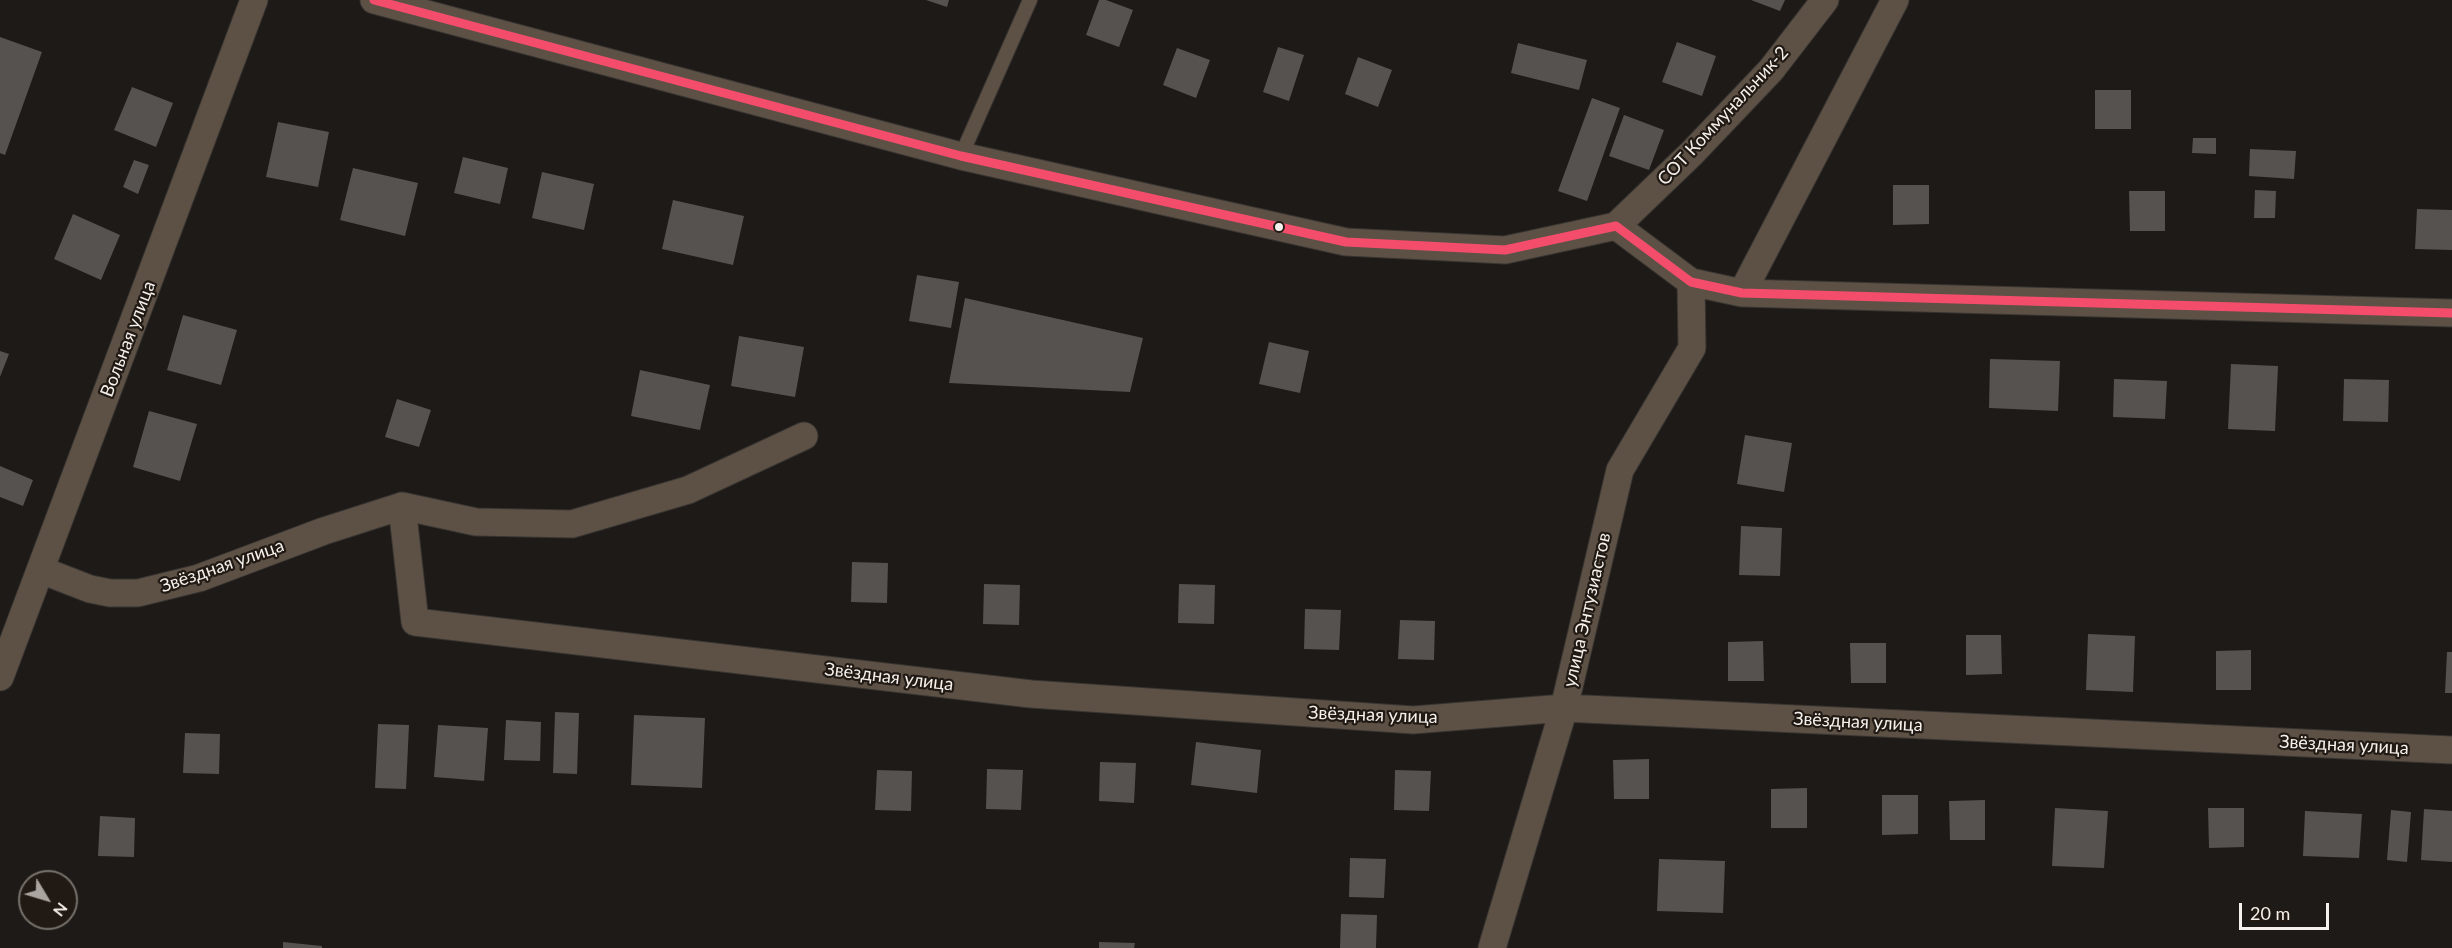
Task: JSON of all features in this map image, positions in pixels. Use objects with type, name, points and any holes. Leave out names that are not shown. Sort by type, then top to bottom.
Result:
[{"type":"street","name":"Вольная улица","points":[[0,677],[254,0]]},
{"type":"street","points":[[374,0],[961,156],[1346,242],[1505,250],[1616,226],[1691,282],[1742,293],[2452,314]]},
{"type":"street","name":"СОТ Коммунальник-2","points":[[1616,226],[1692,153],[1771,70],[1825,0]]},
{"type":"street","points":[[1742,293],[1895,0]]},
{"type":"street","name":"улица Энтузиастов","points":[[1492,948],[1564,708],[1620,470],[1692,348],[1691,282]]},
{"type":"street","name":"Звёздная улица","points":[[41,570],[90,589],[110,593],[138,593],[199,578],[324,531],[402,506],[476,522],[572,524],[688,490],[804,436]]},
{"type":"street","name":"Звёздная улица","points":[[402,506],[415,622],[1043,695],[1413,720],[1564,708],[2452,750]]},
{"type":"lane","points":[[961,156],[1030,0]]},
{"type":"building","points":[[926,0],[949,0],[947,7]]},
{"type":"building","points":[[1099,0],[1106,0],[1133,10],[1119,47],[1086,35]]},
{"type":"building","points":[[1751,0],[1785,0],[1780,11]]},
{"type":"building","points":[[0,37],[42,52],[5,155],[0,153]]},
{"type":"building","points":[[1677,42],[1716,56],[1702,96],[1662,82]]},
{"type":"building","points":[[1518,43],[1587,60],[1579,90],[1511,73]]},
{"type":"building","points":[[1278,47],[1304,55],[1289,101],[1263,92]]},
{"type":"building","points":[[1177,48],[1210,60],[1196,98],[1163,85]]},
{"type":"building","points":[[1358,57],[1392,70],[1378,107],[1345,94]]},
{"type":"building","points":[[132,87],[173,103],[156,147],[114,130]]},
{"type":"building","points":[[2095,90],[2131,90],[2131,129],[2095,129]]},
{"type":"building","points":[[1592,98],[1620,108],[1587,201],[1558,191]]},
{"type":"building","points":[[1624,115],[1664,130],[1649,170],[1609,156]]},
{"type":"building","points":[[278,122],[329,132],[318,187],[266,177]]},
{"type":"building","points":[[2193,138],[2216,138],[2216,154],[2192,153]]},
{"type":"building","points":[[2250,149],[2296,151],[2294,179],[2249,176]]},
{"type":"building","points":[[463,157],[508,168],[500,204],[454,193]]},
{"type":"building","points":[[134,160],[149,165],[138,194],[123,187]]},
{"type":"building","points":[[353,168],[418,183],[405,236],[340,220]]},
{"type":"building","points":[[542,172],[594,184],[584,230],[532,218]]},
{"type":"building","points":[[1893,185],[1929,185],[1929,224],[1893,225]]},
{"type":"building","points":[[2255,190],[2276,191],[2275,218],[2254,218]]},
{"type":"building","points":[[2129,191],[2165,191],[2165,231],[2130,231]]},
{"type":"building","points":[[673,200],[744,216],[733,265],[662,249]]},
{"type":"building","points":[[2417,209],[2452,210],[2452,250],[2415,249]]},
{"type":"building","points":[[73,214],[120,235],[101,280],[54,259]]},
{"type":"building","points":[[917,275],[959,282],[951,328],[909,321]]},
{"type":"building","points":[[965,298],[1143,338],[1130,392],[949,383]]},
{"type":"building","points":[[183,315],[237,330],[221,385],[167,370]]},
{"type":"building","points":[[739,336],[804,347],[795,397],[731,386]]},
{"type":"building","points":[[1269,342],[1309,351],[1300,393],[1259,384]]},
{"type":"building","points":[[0,351],[9,354],[0,377]]},
{"type":"building","points":[[1990,359],[2060,361],[2058,411],[1989,408]]},
{"type":"building","points":[[2231,364],[2278,366],[2275,431],[2228,429]]},
{"type":"building","points":[[640,370],[710,385],[700,430],[631,416]]},
{"type":"building","points":[[2114,379],[2167,381],[2165,419],[2113,417]]},
{"type":"building","points":[[2344,379],[2389,380],[2388,422],[2343,421]]},
{"type":"building","points":[[397,399],[431,410],[419,447],[385,437]]},
{"type":"building","points":[[149,411],[197,424],[180,481],[133,467]]},
{"type":"building","points":[[1745,435],[1792,443],[1784,492],[1737,484]]},
{"type":"building","points":[[0,466],[33,480],[23,506],[0,497]]},
{"type":"building","points":[[1741,526],[1782,528],[1780,576],[1739,575]]},
{"type":"building","points":[[852,562],[888,563],[887,603],[851,602]]},
{"type":"building","points":[[984,584],[1020,585],[1019,625],[983,624]]},
{"type":"building","points":[[1179,584],[1215,585],[1214,624],[1178,623]]},
{"type":"building","points":[[1305,609],[1341,610],[1339,650],[1304,649]]},
{"type":"building","points":[[1400,620],[1435,621],[1434,660],[1398,659]]},
{"type":"building","points":[[2088,634],[2135,636],[2133,692],[2086,690]]},
{"type":"building","points":[[1966,635],[2001,635],[2002,674],[1966,675]]},
{"type":"building","points":[[1763,641],[1764,681],[1728,681],[1728,642]]},
{"type":"building","points":[[1850,643],[1886,643],[1886,683],[1851,683]]},
{"type":"building","points":[[2251,650],[2251,690],[2216,690],[2216,651]]},
{"type":"building","points":[[2447,652],[2452,652],[2452,693],[2445,693]]},
{"type":"building","points":[[555,712],[579,713],[577,774],[553,773]]},
{"type":"building","points":[[634,715],[705,718],[702,788],[631,785]]},
{"type":"building","points":[[506,720],[541,722],[540,761],[504,760]]},
{"type":"building","points":[[378,724],[409,725],[406,789],[375,788]]},
{"type":"building","points":[[438,725],[488,728],[484,781],[434,777]]},
{"type":"building","points":[[185,733],[220,734],[219,774],[183,773]]},
{"type":"building","points":[[1196,742],[1261,750],[1257,793],[1191,785]]},
{"type":"building","points":[[1649,759],[1649,799],[1614,799],[1613,760]]},
{"type":"building","points":[[1100,762],[1136,763],[1134,803],[1099,801]]},
{"type":"building","points":[[987,769],[1023,770],[1021,810],[986,809]]},
{"type":"building","points":[[877,770],[912,771],[911,811],[875,810]]},
{"type":"building","points":[[1395,770],[1431,771],[1429,811],[1394,810]]},
{"type":"building","points":[[1807,788],[1807,828],[1771,828],[1771,789]]},
{"type":"building","points":[[1882,795],[1918,795],[1918,834],[1882,835]]},
{"type":"building","points":[[1985,800],[1985,840],[1950,840],[1949,801]]},
{"type":"building","points":[[2055,808],[2108,811],[2104,868],[2052,866]]},
{"type":"building","points":[[2208,808],[2244,808],[2244,847],[2209,848]]},
{"type":"building","points":[[2424,809],[2452,811],[2452,862],[2421,860]]},
{"type":"building","points":[[2391,810],[2411,812],[2407,862],[2387,860]]},
{"type":"building","points":[[2305,811],[2362,814],[2359,858],[2303,856]]},
{"type":"building","points":[[100,816],[135,818],[134,857],[98,856]]},
{"type":"building","points":[[1350,858],[1386,859],[1384,898],[1349,897]]},
{"type":"building","points":[[1659,859],[1725,861],[1723,913],[1657,911]]},
{"type":"building","points":[[1341,914],[1377,915],[1376,948],[1340,948]]},
{"type":"building","points":[[283,942],[322,946],[322,948],[283,948]]},
{"type":"building","points":[[1099,942],[1135,943],[1134,948],[1099,948]]},
{"type":"transit line","points":[[374,0],[961,156],[1346,242],[1505,250],[1616,226],[1691,282],[1742,293],[2452,313]]}]
